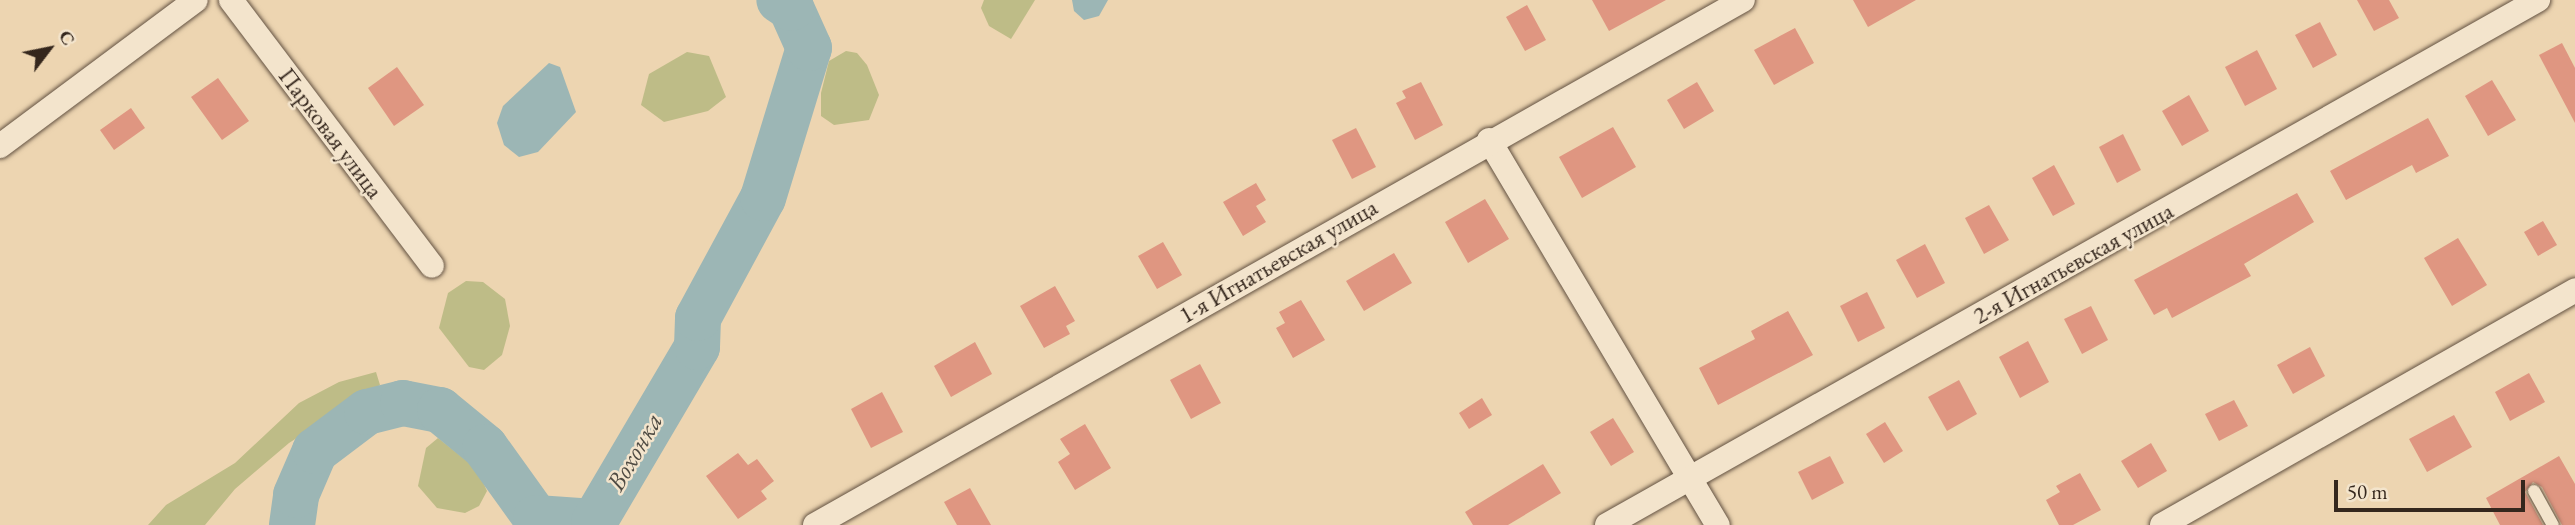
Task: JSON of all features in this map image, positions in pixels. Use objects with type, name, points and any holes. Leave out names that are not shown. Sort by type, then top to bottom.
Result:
[{"type":"street","points":[[0,146],[196,0]]},
{"type":"street","name":"Парковая улица","points":[[231,0],[432,266]]},
{"type":"street","name":"1-я Игнатьевская улица","points":[[816,525],[1489,140],[1743,0]]},
{"type":"street","name":"2-я Игнатьевская улица","points":[[1607,525],[2539,0]]},
{"type":"street","points":[[1489,140],[1718,525]]},
{"type":"street","points":[[2162,525],[2575,290]]},
{"type":"lane","points":[[2534,491],[2553,525]]},
{"type":"shaded area","points":[[984,0],[1035,0],[1011,39],[989,26],[981,8]]},
{"type":"shaded area","points":[[846,51],[857,53],[867,65],[879,95],[869,120],[834,125],[821,116],[821,93],[829,61]]},
{"type":"shaded area","points":[[687,52],[709,56],[726,97],[708,111],[664,122],[641,105],[649,74]]},
{"type":"shaded area","points":[[466,281],[483,282],[505,299],[510,326],[502,355],[484,370],[469,367],[439,328],[448,293]]},
{"type":"shaded area","points":[[376,372],[380,385],[289,443],[235,489],[205,525],[148,525],[166,505],[235,463],[299,403],[339,382]]},
{"type":"shaded area","points":[[438,438],[477,469],[487,491],[479,506],[465,513],[437,508],[418,486],[426,448]]},
{"type":"water","points":[[1072,0],[1108,0],[1099,16],[1084,20],[1074,11]]},
{"type":"water","points":[[549,63],[560,67],[576,112],[538,152],[519,157],[504,145],[497,123],[503,106]]},
{"type":"building","points":[[1592,0],[1666,0],[1609,31]]},
{"type":"building","points":[[1853,0],[1916,0],[1868,27]]},
{"type":"building","points":[[2357,0],[2389,0],[2399,18],[2374,31]]},
{"type":"building","points":[[1527,5],[1546,40],[1525,51],[1506,17]]},
{"type":"building","points":[[2320,22],[2337,55],[2313,68],[2295,35]]},
{"type":"building","points":[[1795,28],[1814,63],[1774,85],[1754,50]]},
{"type":"building","points":[[2562,43],[2575,68],[2575,123],[2539,55]]},
{"type":"building","points":[[2257,50],[2277,89],[2245,106],[2225,67]]},
{"type":"building","points":[[397,67],[424,105],[394,126],[368,88]]},
{"type":"building","points":[[218,78],[249,121],[222,140],[191,97]]},
{"type":"building","points":[[2492,80],[2516,120],[2488,136],[2465,96]]},
{"type":"building","points":[[1421,82],[1443,125],[1415,140],[1396,103],[1406,98],[1402,91]]},
{"type":"building","points":[[1697,82],[1714,111],[1684,129],[1667,100]]},
{"type":"building","points":[[2189,95],[2209,131],[2182,146],[2162,111]]},
{"type":"building","points":[[131,108],[145,128],[114,150],[100,130]]},
{"type":"building","points":[[2428,118],[2449,156],[2416,173],[2412,165],[2346,200],[2330,171]]},
{"type":"building","points":[[1613,127],[1636,167],[1582,198],[1559,157]]},
{"type":"building","points":[[1356,128],[1376,167],[1352,179],[1332,140]]},
{"type":"building","points":[[2123,134],[2141,170],[2117,183],[2099,147]]},
{"type":"building","points":[[2054,165],[2075,204],[2053,216],[2032,178]]},
{"type":"building","points":[[1256,183],[1266,200],[1256,206],[1266,222],[1243,236],[1223,202]]},
{"type":"building","points":[[2297,193],[2314,222],[2244,264],[2251,276],[2172,318],[2167,308],[2154,315],[2134,280]]},
{"type":"building","points":[[1485,199],[1509,239],[1468,263],[1445,222]]},
{"type":"building","points":[[1989,205],[2009,240],[1984,254],[1965,218]]},
{"type":"building","points":[[2543,221],[2557,245],[2538,256],[2524,232]]},
{"type":"building","points":[[2458,238],[2487,285],[2452,306],[2424,258]]},
{"type":"building","points":[[1163,242],[1182,275],[1157,289],[1138,256]]},
{"type":"building","points":[[1925,244],[1945,283],[1917,298],[1896,260]]},
{"type":"building","points":[[1394,253],[1412,283],[1364,311],[1346,281]]},
{"type":"building","points":[[1055,286],[1075,321],[1066,326],[1070,334],[1044,348],[1020,306]]},
{"type":"building","points":[[1867,292],[1885,328],[1858,342],[1840,306]]},
{"type":"building","points":[[1301,300],[1325,340],[1293,358],[1276,328],[1285,323],[1279,312]]},
{"type":"building","points":[[2091,306],[2108,340],[2082,354],[2064,319]]},
{"type":"building","points":[[1788,311],[1813,355],[1718,405],[1699,368],[1755,339],[1751,331]]},
{"type":"building","points":[[2028,341],[2049,382],[2020,398],[1999,357]]},
{"type":"building","points":[[975,342],[992,374],[951,397],[934,366]]},
{"type":"building","points":[[2310,347],[2325,376],[2293,394],[2277,365]]},
{"type":"building","points":[[1200,364],[1221,403],[1191,419],[1170,380]]},
{"type":"building","points":[[2529,373],[2545,402],[2510,421],[2495,392]]},
{"type":"building","points":[[1959,380],[1977,414],[1947,431],[1928,397]]},
{"type":"building","points":[[882,392],[903,432],[871,448],[851,409]]},
{"type":"building","points":[[1482,398],[1492,415],[1469,429],[1459,413]]},
{"type":"building","points":[[2234,400],[2248,426],[2219,441],[2205,414]]},
{"type":"building","points":[[2454,415],[2472,447],[2427,472],[2409,439]]},
{"type":"building","points":[[1613,418],[1634,452],[1611,466],[1590,432]]},
{"type":"building","points":[[1885,422],[1903,451],[1884,463],[1866,434]]},
{"type":"building","points":[[1085,424],[1111,468],[1075,490],[1058,462],[1070,454],[1060,439]]},
{"type":"building","points":[[2151,443],[2167,471],[2138,488],[2121,461]]},
{"type":"building","points":[[738,453],[748,465],[757,459],[774,481],[761,491],[767,499],[738,519],[706,476]]},
{"type":"building","points":[[1830,456],[1844,483],[1812,500],[1798,472]]},
{"type":"building","points":[[2559,456],[2575,484],[2575,525],[2562,525],[2542,487],[2533,482],[2525,492],[2543,525],[2500,525],[2486,498]]},
{"type":"building","points":[[1543,464],[1561,493],[1508,525],[1473,525],[1465,512]]},
{"type":"building","points":[[2080,473],[2101,510],[2073,525],[2059,525],[2046,500],[2060,492],[2056,486]]},
{"type":"building","points":[[970,488],[991,525],[957,525],[944,502]]},
{"type":"waterway","name":"Вохонка","points":[[292,525],[296,495],[315,451],[367,412],[403,403],[440,410],[485,447],[536,518],[594,522],[697,347],[698,318],[763,198],[809,48],[791,8],[779,0]]}]
